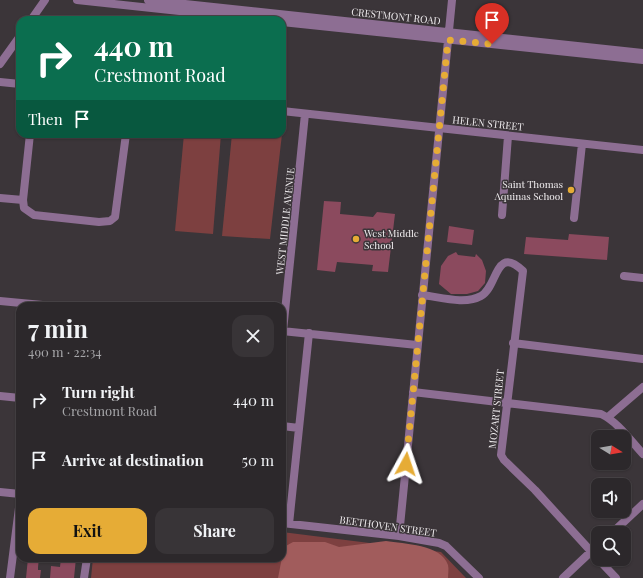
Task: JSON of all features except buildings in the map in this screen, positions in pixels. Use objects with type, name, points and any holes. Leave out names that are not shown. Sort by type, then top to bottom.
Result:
[{"type":"street","points":[[34,16],[45,0]]},
{"type":"street","name":"CRESTMONT ROAD","points":[[77,0],[260,16]]},
{"type":"street","name":"CRESTMONT ROAD","points":[[148,0],[251,15]]},
{"type":"street","points":[[399,536],[452,0]]},
{"type":"street","name":"CRESTMONT ROAD","points":[[286,19],[448,36],[643,60]]},
{"type":"street","name":"CRESTMONT ROAD","points":[[286,22],[346,25]]},
{"type":"street","name":"CRESTMONT ROAD","points":[[448,36],[643,53]]},
{"type":"street","points":[[0,64],[16,42]]},
{"type":"street","points":[[0,82],[16,84]]},
{"type":"street","name":"HELEN STREET","points":[[286,112],[643,150]]},
{"type":"street","name":"WEST MIDDLE AVENUE","points":[[286,302],[305,114]]},
{"type":"street","points":[[502,215],[508,136]]},
{"type":"street","points":[[30,138],[23,200],[24,208],[34,215],[99,222],[113,220],[115,217],[125,138]]},
{"type":"street","points":[[574,218],[582,144]]},
{"type":"street","points":[[0,198],[23,200]]},
{"type":"street","name":"MOZART STREET","points":[[422,295],[464,300],[481,296],[486,292],[498,268],[508,262],[515,263],[523,271],[513,343],[501,454],[504,460],[535,490],[591,552]]},
{"type":"street","points":[[624,276],[643,278]]},
{"type":"street","points":[[0,300],[18,302]]},
{"type":"street","points":[[286,331],[417,345]]},
{"type":"street","points":[[286,523],[299,428],[309,333]]},
{"type":"street","points":[[513,343],[643,359]]},
{"type":"street","points":[[608,417],[643,386]]},
{"type":"street","points":[[413,392],[593,412],[608,417],[643,454]]},
{"type":"street","points":[[0,396],[16,398]]},
{"type":"street","points":[[286,426],[299,428]]},
{"type":"street","points":[[0,492],[16,494]]},
{"type":"street","points":[[619,526],[643,504]]},
{"type":"street","name":"BEETHOVEN STREET","points":[[286,523],[439,542],[446,546],[479,578]]},
{"type":"street","points":[[10,578],[16,531]]},
{"type":"street","points":[[563,578],[591,552]]},
{"type":"street","points":[[84,578],[86,562]]},
{"type":"street","name":"MOZART STREET","points":[[605,566],[616,578]]},
{"type":"shaded area","points":[[184,138],[221,138],[213,234],[175,231]]},
{"type":"shaded area","points":[[232,138],[282,138],[270,239],[222,236]]},
{"type":"shaded area","points":[[286,533],[441,552],[466,578],[91,578],[93,562],[286,562]]},
{"type":"shaded area","points":[[386,541],[421,546],[438,553],[444,558],[448,565],[448,578],[278,578],[281,562],[286,562],[286,546],[293,542],[325,542],[339,547]]},
{"type":"place","name":"Saint Thomas Aquinas School","points":[[571,190]]},
{"type":"place","name":"West Middle School","points":[[356,239]]},
{"type":"route","points":[[406,464],[448,40],[492,44]]}]
